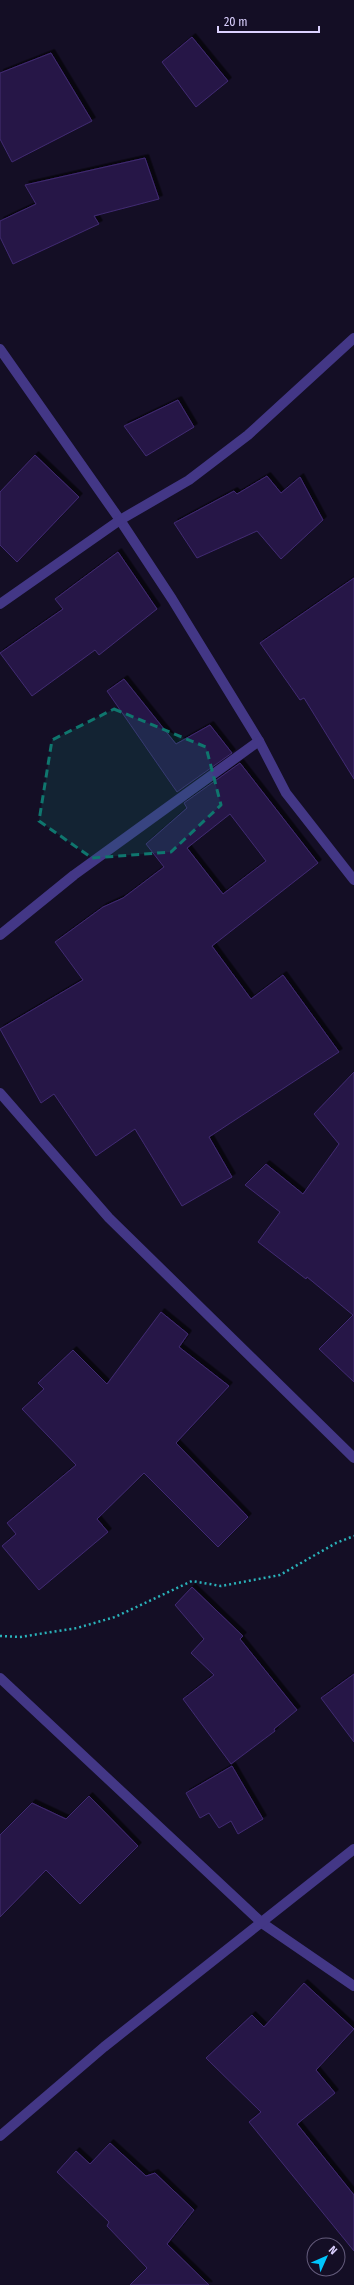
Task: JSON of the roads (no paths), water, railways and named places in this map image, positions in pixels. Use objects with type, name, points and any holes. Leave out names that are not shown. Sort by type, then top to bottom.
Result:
[{"type":"street","points":[[0,604],[120,520],[189,480],[242,439],[354,338]]},
{"type":"street","points":[[0,349],[120,520],[172,599],[259,741],[286,793],[354,880]]},
{"type":"street","points":[[0,935],[74,875],[259,741]]},
{"type":"street","points":[[0,1093],[109,1218],[354,1458]]},
{"type":"street","points":[[0,1678],[262,1923],[354,1986]]},
{"type":"street","points":[[0,2136],[104,2047],[354,1849]]}]
